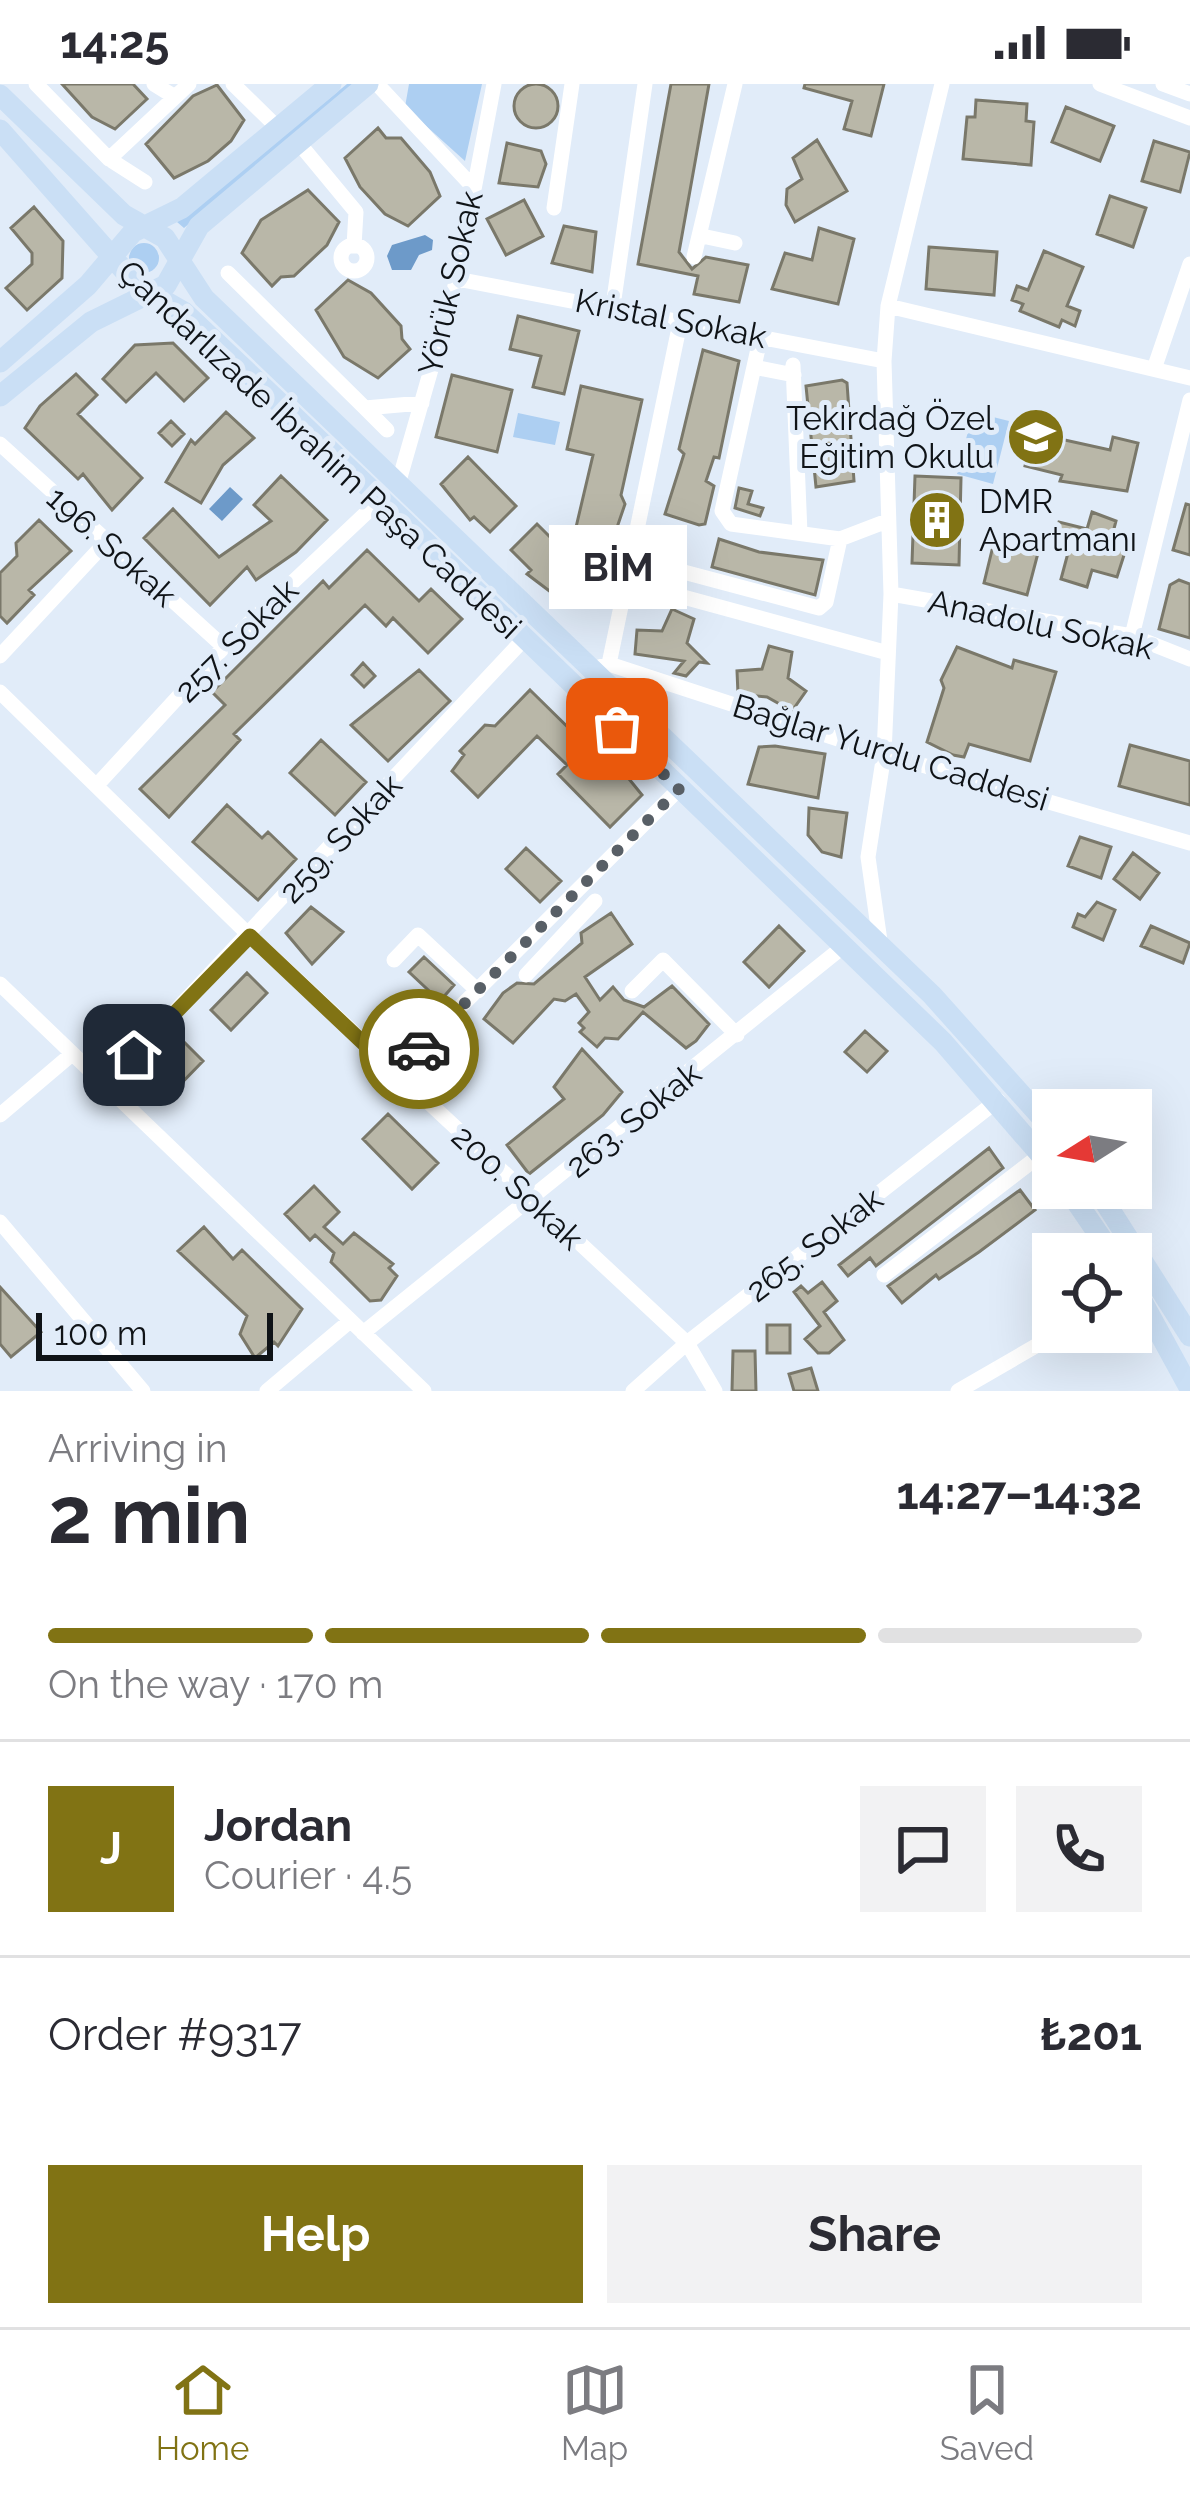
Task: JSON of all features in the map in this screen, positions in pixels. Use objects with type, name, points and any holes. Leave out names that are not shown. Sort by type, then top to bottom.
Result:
[{"type":"main road","points":[[0,396],[91,322],[153,293],[176,276],[199,226],[331,84]]},
{"type":"main road","points":[[0,362],[88,285],[145,226],[182,208],[373,84]]},
{"type":"main road","name":"Çandarlızade İbrahim Paşa Caddesi","points":[[0,95],[124,215],[165,238],[204,298],[601,667],[1000,1066],[1032,1105]]},
{"type":"main road","name":"Çandarlızade İbrahim Paşa Caddesi","points":[[0,130],[137,285],[184,312],[381,500],[844,946],[998,1100],[1032,1141]]},
{"type":"main road","points":[[1109,1209],[1190,1336]]},
{"type":"main road","points":[[1152,1320],[1190,1389]]},
{"type":"street","points":[[36,84],[109,159],[145,182]]},
{"type":"street","points":[[154,84],[175,97]]},
{"type":"street","points":[[109,159],[189,84]]},
{"type":"street","points":[[233,84],[288,135],[356,212],[348,251],[323,272]]},
{"type":"street","points":[[373,84],[473,187]]},
{"type":"street","name":"Yörük Sokak","points":[[399,481],[457,279],[494,84]]},
{"type":"street","points":[[554,208],[572,84]]},
{"type":"street","points":[[613,306],[645,84]]},
{"type":"street","points":[[694,256],[735,84]]},
{"type":"street","points":[[881,948],[868,857],[884,754],[891,594],[884,362],[888,306],[942,84]]},
{"type":"street","points":[[1100,84],[1190,118]]},
{"type":"street","points":[[1162,84],[1190,94]]},
{"type":"street","points":[[702,236],[735,244]]},
{"type":"street","points":[[1154,368],[1190,264]]},
{"type":"street","points":[[228,273],[387,430]]},
{"type":"street","name":"Kristal Sokak","points":[[457,279],[884,362]]},
{"type":"street","points":[[888,306],[1190,378]]},
{"type":"street","points":[[601,667],[632,557],[681,319]]},
{"type":"street","points":[[760,335],[722,511],[731,524],[840,539],[887,521]]},
{"type":"street","points":[[754,367],[794,370],[800,533]]},
{"type":"street","points":[[1132,636],[1190,400]]},
{"type":"street","points":[[365,408],[422,403]]},
{"type":"street","name":"196. Sokak","points":[[0,444],[224,647]]},
{"type":"street","name":"257. Sokak","points":[[97,785],[224,647],[381,500]]},
{"type":"street","points":[[632,557],[818,608],[826,602],[840,539]]},
{"type":"street","points":[[0,656],[106,541]]},
{"type":"street","points":[[643,586],[888,652]]},
{"type":"street","name":"Anadolu Sokak","points":[[891,594],[1132,636],[1190,659]]},
{"type":"street","name":"259. Sokak","points":[[106,1085],[523,640]]},
{"type":"street","name":"Bağlar Yurdu Caddesi","points":[[601,667],[1190,843]]},
{"type":"street","name":"200. Sokak","points":[[0,692],[250,936],[687,1343],[715,1391]]},
{"type":"street","points":[[394,1072],[679,789]]},
{"type":"street","points":[[526,975],[595,901]]},
{"type":"street","points":[[551,919],[566,933]]},
{"type":"street","points":[[394,960],[418,935],[478,991]]},
{"type":"street","name":"263. Sokak","points":[[267,1391],[533,1202],[844,946]]},
{"type":"street","points":[[632,991],[663,960],[737,1035]]},
{"type":"street","points":[[0,984],[424,1391]]},
{"type":"street","points":[[0,1115],[72,1054]]},
{"type":"street","name":"265. Sokak","points":[[633,1391],[687,1343],[998,1100]]},
{"type":"street","points":[[884,1275],[1032,1172]]},
{"type":"street","points":[[0,1222],[143,1391]]},
{"type":"street","points":[[958,1391],[1032,1348]]},
{"type":"shaded area","points":[[347,84],[354,84],[184,228],[177,222]]},
{"type":"shaded area","points":[[409,84],[482,84],[465,161],[405,107]]},
{"type":"shaded area","points":[[425,235],[433,240],[432,250],[419,255],[411,270],[392,270],[387,256],[392,245]]},
{"type":"shaded area","points":[[144,243],[155,247],[159,258],[155,269],[144,273],[133,269],[129,258],[133,247]]},
{"type":"shaded area","points":[[973,412],[1009,421],[993,484],[957,474]]},
{"type":"shaded area","points":[[518,413],[560,422],[555,445],[513,437]]},
{"type":"shaded area","points":[[230,487],[243,499],[222,521],[209,509]]},
{"type":"building","points":[[62,84],[133,84],[147,99],[115,129],[92,117]]},
{"type":"building","points":[[536,84],[552,90],[558,106],[552,122],[536,128],[520,122],[514,106],[520,90]]},
{"type":"building","points":[[671,84],[709,84],[679,252],[692,269],[706,257],[748,265],[739,302],[694,294],[698,276],[638,264]]},
{"type":"building","points":[[805,84],[884,84],[871,136],[844,129],[852,101],[804,88]]},
{"type":"building","points":[[217,85],[244,120],[231,141],[208,161],[174,178],[146,144],[193,96]]},
{"type":"building","points":[[976,100],[1027,104],[1026,121],[1034,122],[1031,165],[963,159],[967,117],[975,117]]},
{"type":"building","points":[[1066,107],[1114,126],[1100,161],[1052,142]]},
{"type":"building","points":[[378,128],[386,138],[401,138],[430,172],[440,196],[408,226],[385,214],[360,187],[345,158]]},
{"type":"building","points":[[817,140],[847,191],[795,222],[786,205],[787,189],[802,179],[793,158]]},
{"type":"building","points":[[1154,141],[1190,152],[1180,192],[1142,181]]},
{"type":"building","points":[[507,143],[541,151],[546,164],[538,187],[499,183]]},
{"type":"building","points":[[308,190],[339,222],[327,245],[294,276],[281,277],[272,286],[242,253],[261,220]]},
{"type":"building","points":[[1110,196],[1146,208],[1133,247],[1097,234]]},
{"type":"building","points":[[524,200],[543,236],[506,255],[487,219]]},
{"type":"building","points":[[34,207],[63,241],[62,278],[27,310],[6,288],[32,264],[32,253],[11,228]]},
{"type":"building","points":[[564,226],[596,232],[592,272],[552,263]]},
{"type":"building","points":[[819,228],[854,239],[838,304],[772,289],[785,253],[812,260]]},
{"type":"building","points":[[929,247],[997,252],[994,295],[926,289]]},
{"type":"building","points":[[1044,251],[1083,267],[1067,306],[1080,311],[1075,326],[1062,320],[1059,327],[1020,311],[1023,304],[1012,300],[1017,286],[1028,290]]},
{"type":"building","points":[[348,280],[371,293],[401,326],[402,339],[410,349],[378,378],[344,357],[316,310]]},
{"type":"building","points":[[518,316],[579,331],[564,394],[533,387],[541,356],[510,349]]},
{"type":"building","points":[[173,343],[208,378],[184,401],[156,373],[126,402],[103,379],[135,345]]},
{"type":"building","points":[[703,350],[739,361],[719,458],[714,457],[706,481],[714,486],[705,524],[699,525],[665,514],[684,454],[679,449]]},
{"type":"building","points":[[76,374],[97,395],[78,414],[142,478],[112,510],[83,474],[78,479],[25,428],[40,406]]},
{"type":"building","points":[[452,375],[512,390],[497,452],[436,437]]},
{"type":"building","points":[[847,383],[854,481],[816,487],[806,386]]},
{"type":"building","points":[[581,386],[642,400],[621,495],[625,504],[610,548],[573,540],[593,455],[567,449]]},
{"type":"building","points":[[226,412],[254,438],[223,465],[201,503],[166,482],[191,440],[195,444]]},
{"type":"building","points":[[171,421],[184,434],[172,446],[159,433]]},
{"type":"building","points":[[1033,433],[1110,450],[1113,437],[1138,443],[1127,491],[1060,481],[1062,475],[1025,466]]},
{"type":"building","points":[[468,457],[516,506],[490,532],[474,517],[470,520],[441,484]]},
{"type":"building","points":[[281,476],[327,520],[296,552],[256,580],[247,567],[210,605],[144,538],[173,509],[219,557],[271,521],[254,505]]},
{"type":"building","name":"DMR Apartmanı","points":[[915,476],[961,478],[959,565],[912,563]]},
{"type":"building","points":[[739,488],[752,491],[748,504],[763,508],[760,516],[735,508]]},
{"type":"building","points":[[1186,504],[1190,505],[1190,555],[1173,550]]},
{"type":"building","points":[[1092,512],[1116,521],[1109,548],[1125,552],[1117,577],[1092,570],[1087,587],[1061,579],[1068,553],[1052,548],[1059,522],[1087,529]]},
{"type":"building","points":[[39,520],[71,551],[29,590],[34,595],[7,623],[0,616],[0,573],[17,556],[16,543]]},
{"type":"building","points":[[537,524],[586,573],[560,599],[527,574],[531,570],[511,550]]},
{"type":"building","points":[[719,539],[759,552],[823,560],[815,595],[712,567]]},
{"type":"building","points":[[994,542],[1038,553],[1027,595],[984,583]]},
{"type":"building","points":[[367,550],[419,601],[431,589],[462,619],[428,653],[393,618],[386,626],[365,605],[234,734],[240,740],[169,817],[140,789],[225,705],[212,692],[323,581],[329,588]]},
{"type":"building","points":[[1179,580],[1190,584],[1190,638],[1159,629],[1170,585]]},
{"type":"building","points":[[672,609],[694,619],[687,643],[707,663],[699,662],[686,676],[674,673],[684,661],[635,654],[637,630],[662,631]]},
{"type":"building","points":[[769,646],[792,652],[788,678],[806,691],[792,711],[767,697],[738,694],[737,671],[762,669]]},
{"type":"building","points":[[957,647],[1012,668],[1014,660],[1056,672],[1030,761],[969,744],[964,757],[953,755],[927,742],[944,688],[941,680]]},
{"type":"building","points":[[363,663],[375,676],[364,687],[352,675]]},
{"type":"building","points":[[419,670],[450,701],[388,761],[351,725]]},
{"type":"building","points":[[530,690],[586,745],[604,757],[608,753],[642,795],[610,827],[558,774],[567,765],[537,736],[478,797],[452,771],[464,755],[460,751],[485,725],[495,726]]},
{"type":"building","points":[[321,740],[366,782],[335,815],[290,773]]},
{"type":"building","points":[[1130,745],[1190,761],[1190,805],[1119,786]]},
{"type":"building","points":[[759,747],[825,754],[818,798],[748,784]]},
{"type":"building","points":[[227,805],[262,838],[268,832],[296,859],[258,900],[193,842]]},
{"type":"building","points":[[809,808],[847,813],[841,857],[822,852],[808,835]]},
{"type":"building","points":[[1080,837],[1111,847],[1101,878],[1068,866]]},
{"type":"building","points":[[526,848],[561,881],[540,902],[506,869]]},
{"type":"building","points":[[1133,853],[1159,873],[1140,899],[1114,879]]},
{"type":"building","points":[[1097,902],[1115,910],[1103,940],[1073,927],[1078,914],[1085,917]]},
{"type":"building","points":[[311,907],[343,932],[312,964],[286,933]]},
{"type":"building","points":[[611,913],[632,944],[585,977],[600,1000],[613,987],[624,1000],[644,1007],[672,986],[709,1024],[696,1041],[686,1048],[643,1012],[618,1039],[605,1038],[597,1047],[580,1032],[584,1028],[579,1023],[589,1012],[576,994],[565,1001],[554,999],[513,1043],[484,1019],[503,993],[517,983],[534,984],[582,943],[581,933]]},
{"type":"building","points":[[779,926],[804,951],[769,987],[744,962]]},
{"type":"building","points":[[1151,926],[1190,943],[1183,963],[1141,946]]},
{"type":"building","points":[[424,957],[454,985],[440,1001],[409,972]]},
{"type":"building","points":[[247,973],[267,993],[231,1030],[211,1010]]},
{"type":"building","points":[[865,1031],[887,1051],[867,1072],[845,1052]]},
{"type":"building","points":[[182,1040],[203,1061],[165,1100],[145,1079]]},
{"type":"building","points":[[582,1049],[622,1092],[603,1115],[529,1174],[507,1145],[564,1099],[554,1087]]},
{"type":"building","points":[[388,1114],[438,1163],[412,1189],[363,1139]]},
{"type":"building","points":[[989,1148],[1003,1168],[876,1266],[870,1258],[848,1276],[839,1265]]},
{"type":"building","points":[[314,1186],[339,1212],[324,1227],[343,1244],[354,1233],[393,1264],[389,1268],[397,1276],[381,1300],[370,1301],[331,1262],[334,1253],[315,1235],[310,1240],[285,1214]]},
{"type":"building","points":[[1020,1190],[1035,1210],[902,1303],[888,1286]]},
{"type":"building","points":[[204,1227],[233,1259],[242,1250],[302,1309],[278,1346],[274,1342],[255,1358],[240,1334],[247,1316],[178,1251]]},
{"type":"building","points":[[822,1282],[837,1301],[824,1312],[844,1340],[829,1353],[818,1353],[805,1339],[820,1326],[794,1292],[801,1286],[808,1293]]},
{"type":"building","points":[[0,1287],[41,1332],[11,1357],[0,1344]]},
{"type":"building","points":[[767,1325],[790,1325],[790,1353],[767,1353]]},
{"type":"building","points":[[733,1351],[755,1351],[756,1391],[732,1391]]},
{"type":"building","points":[[811,1368],[818,1391],[794,1391],[789,1374]]},
{"type":"way so far","points":[[419,1049],[679,789],[617,729]]},
{"type":"place","name":"Tekirdağ Özel Eğitim Okulu","points":[[1036,437]]},
{"type":"place","name":"DMR Apartmanı","points":[[937,520]]},
{"type":"place","name":"BİM","points":[[617,729]]},
{"type":"route","points":[[134,1055],[250,936],[394,1072],[419,1049]]}]
